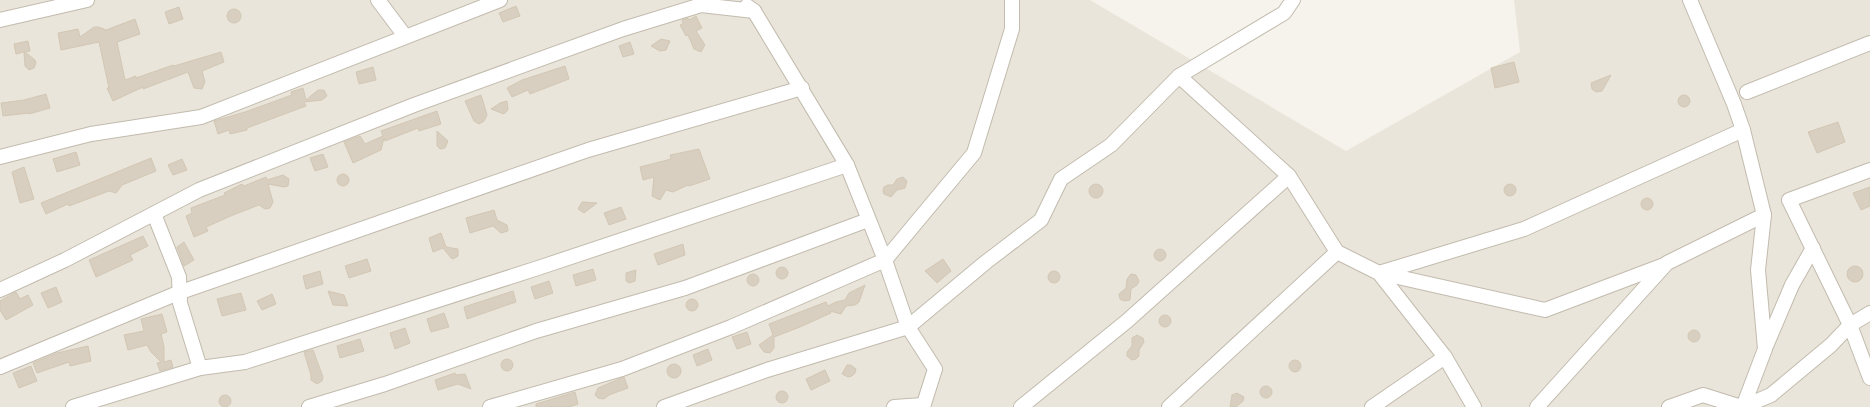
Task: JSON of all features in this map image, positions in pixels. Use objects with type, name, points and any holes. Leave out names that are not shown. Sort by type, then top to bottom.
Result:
[{"type":"street","points":[[0,20],[87,0]]},
{"type":"street","points":[[378,0],[405,36]]},
{"type":"street","points":[[0,158],[91,134],[201,117],[500,0]]},
{"type":"street","points":[[740,0],[751,6],[847,165],[886,260],[908,327],[935,369],[923,406],[894,407]]},
{"type":"street","points":[[490,407],[622,369],[731,327],[886,260],[974,154],[1012,29],[1012,0]]},
{"type":"street","points":[[664,407],[767,370],[908,327],[986,262],[1041,220],[1061,179],[1111,145],[1178,76],[1284,13],[1293,0]]},
{"type":"street","points":[[1690,0],[1734,104],[1764,215],[1758,270],[1765,349]]},
{"type":"street","points":[[0,290],[199,190],[414,105],[623,29],[701,5],[751,6]]},
{"type":"street","points":[[1747,92],[1870,43]]},
{"type":"street","points":[[1178,76],[1289,176],[1337,252],[1379,273],[1546,310],[1667,263],[1764,215]]},
{"type":"street","points":[[0,367],[178,293],[588,150],[802,88]]},
{"type":"street","points":[[1379,273],[1524,229],[1742,130]]},
{"type":"street","points":[[73,407],[200,368],[245,362],[529,272],[847,165]]},
{"type":"street","points":[[1870,170],[1789,200],[1850,325],[1870,378]]},
{"type":"street","points":[[1021,407],[1127,321],[1289,176]]},
{"type":"street","points":[[154,214],[179,277],[178,293],[180,303],[200,368]]},
{"type":"street","points":[[309,407],[385,384],[536,332],[685,288],[868,220]]},
{"type":"street","points":[[1743,407],[1792,285],[1813,248]]},
{"type":"street","points":[[1169,407],[1337,252]]},
{"type":"street","points":[[1538,407],[1667,263]]},
{"type":"street","points":[[1379,273],[1445,357],[1474,407]]},
{"type":"street","points":[[1669,407],[1703,395],[1743,407],[1771,395],[1831,344],[1850,325],[1870,314]]},
{"type":"street","points":[[1372,407],[1445,357]]},
{"type":"shaded area","points":[[0,0],[1090,0],[1346,151],[1520,52],[1514,0],[1870,0],[1870,407],[0,407]]},
{"type":"building","points":[[516,6],[520,16],[503,22],[499,13]]},
{"type":"building","points":[[179,7],[183,19],[169,24],[165,12]]},
{"type":"building","points":[[234,9],[239,11],[241,16],[239,21],[234,23],[229,21],[227,16],[229,11]]},
{"type":"building","points":[[696,16],[702,28],[696,31],[705,45],[701,52],[694,49],[688,35],[686,36],[680,25],[683,24],[682,20],[688,18],[689,20]]},
{"type":"building","points":[[135,19],[140,34],[117,42],[125,80],[221,52],[224,62],[202,71],[205,82],[202,89],[194,88],[188,72],[143,89],[143,87],[113,101],[107,88],[109,88],[99,42],[61,50],[58,33],[78,29],[80,37],[94,27],[106,30]]},
{"type":"building","points":[[661,39],[670,41],[666,50],[660,51],[651,46]]},
{"type":"building","points":[[28,41],[30,51],[25,52],[36,63],[34,68],[29,70],[25,66],[24,52],[16,54],[14,44]]},
{"type":"building","points":[[630,42],[634,54],[623,57],[619,46]]},
{"type":"building","points":[[1514,62],[1519,82],[1495,88],[1491,68]]},
{"type":"building","points":[[565,66],[569,79],[530,94],[528,90],[512,97],[507,88],[522,80]]},
{"type":"building","points":[[373,67],[376,80],[359,84],[356,72]]},
{"type":"building","points":[[1611,75],[1602,91],[1596,92],[1592,89],[1591,83]]},
{"type":"building","points":[[303,88],[306,100],[318,90],[324,90],[327,96],[322,100],[304,102],[306,106],[247,128],[247,130],[230,134],[229,130],[218,134],[214,121],[292,95],[291,92]]},
{"type":"building","points":[[46,94],[50,108],[29,114],[3,116],[1,103],[24,100]]},
{"type":"building","points":[[481,95],[487,115],[484,121],[479,124],[474,121],[465,101]]},
{"type":"building","points":[[1682,95],[1686,95],[1690,101],[1686,107],[1682,107],[1678,103],[1678,99]]},
{"type":"building","points":[[507,101],[508,110],[504,114],[491,109],[500,103]]},
{"type":"building","points":[[437,111],[441,124],[419,131],[418,128],[385,141],[384,138],[381,150],[353,163],[344,142],[360,136],[365,144],[383,136],[381,131]]},
{"type":"building","points":[[1838,122],[1845,142],[1817,153],[1808,132]]},
{"type":"building","points":[[437,131],[448,141],[445,148],[440,149],[437,146]]},
{"type":"building","points":[[699,149],[710,179],[688,185],[673,192],[666,190],[660,200],[652,196],[654,177],[643,180],[640,167],[671,159],[670,155]]},
{"type":"building","points":[[76,152],[80,165],[57,172],[53,159]]},
{"type":"building","points":[[323,154],[328,167],[315,171],[310,158]]},
{"type":"building","points":[[151,158],[156,171],[122,185],[116,193],[109,191],[69,206],[68,204],[46,214],[41,203]]},
{"type":"building","points":[[182,159],[187,170],[173,175],[168,165]]},
{"type":"building","points":[[24,167],[34,199],[20,203],[12,172]]},
{"type":"building","points":[[341,174],[345,174],[349,180],[345,186],[341,186],[337,182],[337,178]]},
{"type":"building","points":[[283,175],[289,179],[288,186],[268,184],[273,202],[270,208],[265,209],[259,205],[206,227],[208,231],[194,237],[186,216],[192,213],[191,208],[225,195],[224,193],[242,184],[244,186],[266,177],[267,180]]},
{"type":"building","points":[[903,177],[907,181],[905,188],[897,190],[891,197],[884,194],[884,187],[893,185],[897,179]]},
{"type":"building","points":[[1096,184],[1101,186],[1103,191],[1101,196],[1096,198],[1091,196],[1089,191],[1091,186]]},
{"type":"building","points":[[1508,184],[1512,184],[1516,190],[1512,196],[1508,196],[1504,192],[1504,188]]},
{"type":"building","points":[[1870,187],[1870,206],[1861,210],[1853,193]]},
{"type":"building","points":[[1649,198],[1652,199],[1652,209],[1645,210],[1642,209],[1641,202],[1642,199]]},
{"type":"building","points":[[582,202],[597,203],[584,213],[578,209]]},
{"type":"building","points":[[621,207],[626,219],[609,225],[604,213]]},
{"type":"building","points":[[494,210],[497,220],[507,225],[508,231],[501,233],[493,226],[470,233],[466,218]]},
{"type":"building","points":[[441,233],[446,247],[458,249],[458,256],[453,259],[443,248],[433,252],[429,238]]},
{"type":"building","points":[[143,236],[148,246],[130,255],[133,260],[96,277],[89,260]]},
{"type":"building","points":[[184,242],[194,260],[184,266],[177,247]]},
{"type":"building","points":[[683,244],[685,255],[658,265],[654,254]]},
{"type":"building","points":[[1158,249],[1162,249],[1166,255],[1162,261],[1158,261],[1154,257],[1154,253]]},
{"type":"building","points":[[367,259],[371,271],[349,278],[345,266]]},
{"type":"building","points":[[943,259],[951,271],[937,283],[925,271]]},
{"type":"building","points":[[1852,266],[1858,266],[1863,271],[1861,280],[1852,282],[1847,277],[1847,271]]},
{"type":"building","points":[[780,267],[784,267],[788,273],[784,279],[780,279],[776,275],[776,271]]},
{"type":"building","points":[[593,269],[596,280],[576,286],[573,275]]},
{"type":"building","points":[[636,270],[635,281],[629,283],[626,281],[626,273]]},
{"type":"building","points":[[320,271],[323,284],[306,289],[303,276]]},
{"type":"building","points":[[1052,271],[1056,271],[1060,277],[1056,283],[1052,283],[1048,279],[1048,275]]},
{"type":"building","points":[[751,274],[755,274],[759,280],[755,286],[751,286],[747,282],[747,278]]},
{"type":"building","points":[[1131,274],[1136,275],[1139,281],[1131,289],[1130,300],[1124,301],[1120,299],[1119,294],[1126,288],[1127,279]]},
{"type":"building","points":[[549,281],[553,293],[535,299],[531,287]]},
{"type":"building","points":[[865,285],[859,302],[855,305],[846,306],[841,314],[830,311],[831,313],[774,337],[774,348],[770,353],[764,352],[759,345],[773,335],[769,324],[826,302],[828,306],[845,300],[849,293]]},
{"type":"building","points":[[56,287],[62,302],[48,308],[41,293]]},
{"type":"building","points":[[328,291],[344,295],[348,306],[333,305]]},
{"type":"building","points":[[513,291],[516,302],[467,319],[464,307]]},
{"type":"building","points":[[16,292],[20,299],[28,295],[33,305],[6,320],[0,310],[0,301]]},
{"type":"building","points":[[241,293],[246,310],[222,316],[217,299]]},
{"type":"building","points":[[272,294],[276,304],[262,310],[257,301]]},
{"type":"building","points":[[690,299],[694,299],[698,305],[694,311],[690,311],[686,307],[686,303]]},
{"type":"building","points":[[444,313],[449,327],[431,332],[427,319]]},
{"type":"building","points":[[162,314],[167,332],[161,334],[164,347],[164,362],[171,360],[173,367],[160,371],[157,363],[161,362],[147,345],[128,350],[124,335],[144,331],[141,319]]},
{"type":"building","points":[[1163,315],[1167,315],[1171,321],[1167,327],[1163,327],[1159,323],[1159,319]]},
{"type":"building","points":[[405,328],[410,343],[395,349],[390,333]]},
{"type":"building","points":[[1696,330],[1699,331],[1699,341],[1692,342],[1689,341],[1688,334],[1689,331]]},
{"type":"building","points":[[747,332],[751,344],[737,349],[732,337]]},
{"type":"building","points":[[1137,335],[1143,338],[1144,342],[1139,350],[1139,356],[1132,360],[1127,356],[1127,352],[1132,346],[1132,338]]},
{"type":"building","points":[[360,339],[364,351],[340,358],[337,346]]},
{"type":"building","points":[[88,346],[91,361],[70,366],[69,362],[37,373],[33,363],[57,353]]},
{"type":"building","points":[[708,349],[712,360],[697,366],[693,355]]},
{"type":"building","points":[[313,350],[323,377],[322,381],[317,384],[311,380],[304,352]]},
{"type":"building","points":[[509,359],[512,360],[512,370],[505,371],[502,370],[501,363],[502,360]]},
{"type":"building","points":[[1293,360],[1297,360],[1301,366],[1297,372],[1293,372],[1289,368],[1289,364]]},
{"type":"building","points":[[674,364],[679,366],[681,371],[679,376],[674,378],[669,376],[667,371],[669,366]]},
{"type":"building","points":[[847,365],[851,365],[856,369],[852,376],[848,377],[842,374]]},
{"type":"building","points":[[31,366],[37,381],[19,388],[13,373]]},
{"type":"building","points":[[825,370],[830,381],[811,390],[806,379]]},
{"type":"building","points":[[455,373],[456,375],[465,374],[471,389],[458,384],[438,390],[435,380]]},
{"type":"building","points":[[624,377],[628,388],[609,395],[604,399],[598,398],[595,395],[598,388]]},
{"type":"building","points":[[1264,386],[1268,386],[1272,392],[1268,398],[1264,398],[1260,394],[1260,390]]},
{"type":"building","points":[[784,391],[787,392],[787,402],[780,403],[777,402],[776,395],[777,392]]},
{"type":"building","points":[[575,392],[578,404],[569,407],[536,407],[536,404]]},
{"type":"building","points":[[1237,393],[1244,397],[1243,401],[1236,407],[1230,407],[1232,395]]},
{"type":"building","points":[[227,395],[230,396],[230,406],[223,407],[220,406],[219,399],[220,396]]}]
